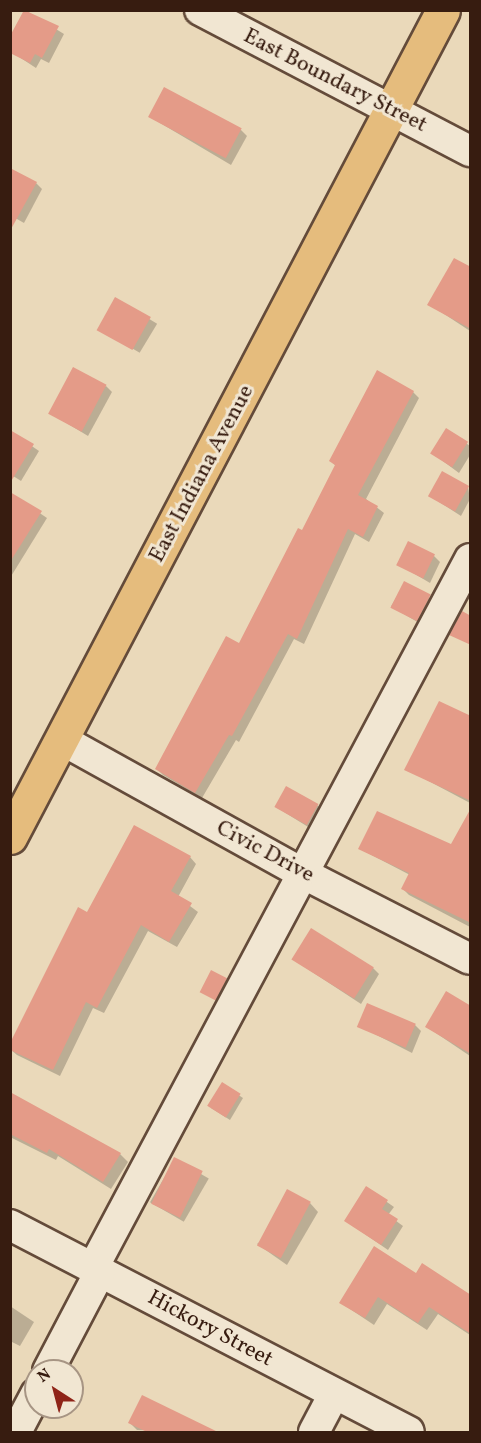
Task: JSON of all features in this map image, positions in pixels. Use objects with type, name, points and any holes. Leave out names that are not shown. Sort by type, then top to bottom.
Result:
[{"type":"main road","name":"East Indiana Avenue","points":[[10,837],[443,10]]},
{"type":"street","name":"East Boundary Street","points":[[200,10],[471,151]]},
{"type":"street","points":[[54,1359],[96,1270],[471,560]]},
{"type":"street","name":"Civic Drive","points":[[62,740],[304,874],[471,959]]},
{"type":"street","name":"Hickory Street","points":[[10,1225],[410,1432]]},
{"type":"street","points":[[314,1432],[334,1394]]},
{"type":"street","points":[[16,1432],[24,1417]]},
{"type":"building","points":[[24,10],[59,26],[42,58],[35,54],[30,63],[10,53],[10,36]]},
{"type":"building","points":[[164,87],[242,128],[226,158],[148,117]]},
{"type":"building","points":[[10,168],[37,182],[10,231]]},
{"type":"building","points":[[454,258],[471,267],[471,329],[427,305]]},
{"type":"building","points":[[115,297],[151,317],[132,350],[97,330]]},
{"type":"building","points":[[73,367],[107,385],[82,432],[48,414]]},
{"type":"building","points":[[377,370],[414,391],[358,495],[378,506],[363,537],[348,529],[297,639],[288,634],[232,736],[229,735],[195,793],[155,769],[226,636],[239,643],[298,528],[302,530],[335,465],[329,461]]},
{"type":"building","points":[[446,428],[468,442],[452,467],[430,453]]},
{"type":"building","points":[[10,430],[34,444],[10,483]]},
{"type":"building","points":[[442,471],[469,486],[455,511],[428,496]]},
{"type":"building","points":[[10,492],[42,511],[10,562]]},
{"type":"building","points":[[408,541],[435,554],[423,578],[396,565]]},
{"type":"building","points":[[404,581],[431,595],[417,621],[390,608]]},
{"type":"building","points":[[462,611],[471,616],[471,645],[449,635]]},
{"type":"building","points":[[439,701],[471,716],[471,801],[404,770]]},
{"type":"building","points":[[286,786],[318,804],[307,825],[274,807]]},
{"type":"building","points":[[471,808],[471,923],[401,889],[409,873],[358,849],[377,811],[451,844]]},
{"type":"building","points":[[134,825],[191,856],[171,891],[192,903],[169,942],[141,925],[97,1008],[86,1002],[53,1070],[10,1050],[10,1043],[78,907],[87,912]]},
{"type":"building","points":[[311,928],[374,967],[354,999],[291,959]]},
{"type":"building","points":[[211,970],[227,978],[216,1000],[200,992]]},
{"type":"building","points":[[446,991],[471,1006],[471,1054],[425,1027]]},
{"type":"building","points":[[367,1003],[416,1024],[406,1048],[357,1027]]},
{"type":"building","points":[[222,1082],[241,1094],[226,1117],[207,1106]]},
{"type":"building","points":[[10,1092],[121,1153],[103,1182],[49,1149],[47,1153],[10,1134]]},
{"type":"building","points":[[174,1157],[203,1171],[180,1218],[151,1204]]},
{"type":"building","points":[[366,1186],[388,1200],[382,1209],[398,1219],[381,1245],[344,1221]]},
{"type":"building","points":[[287,1189],[311,1202],[281,1258],[257,1246]]},
{"type":"building","points":[[374,1246],[416,1273],[422,1263],[471,1295],[471,1334],[429,1307],[418,1323],[378,1297],[365,1318],[339,1303]]},
{"type":"building","points":[[142,1395],[218,1432],[147,1432],[128,1423]]}]
